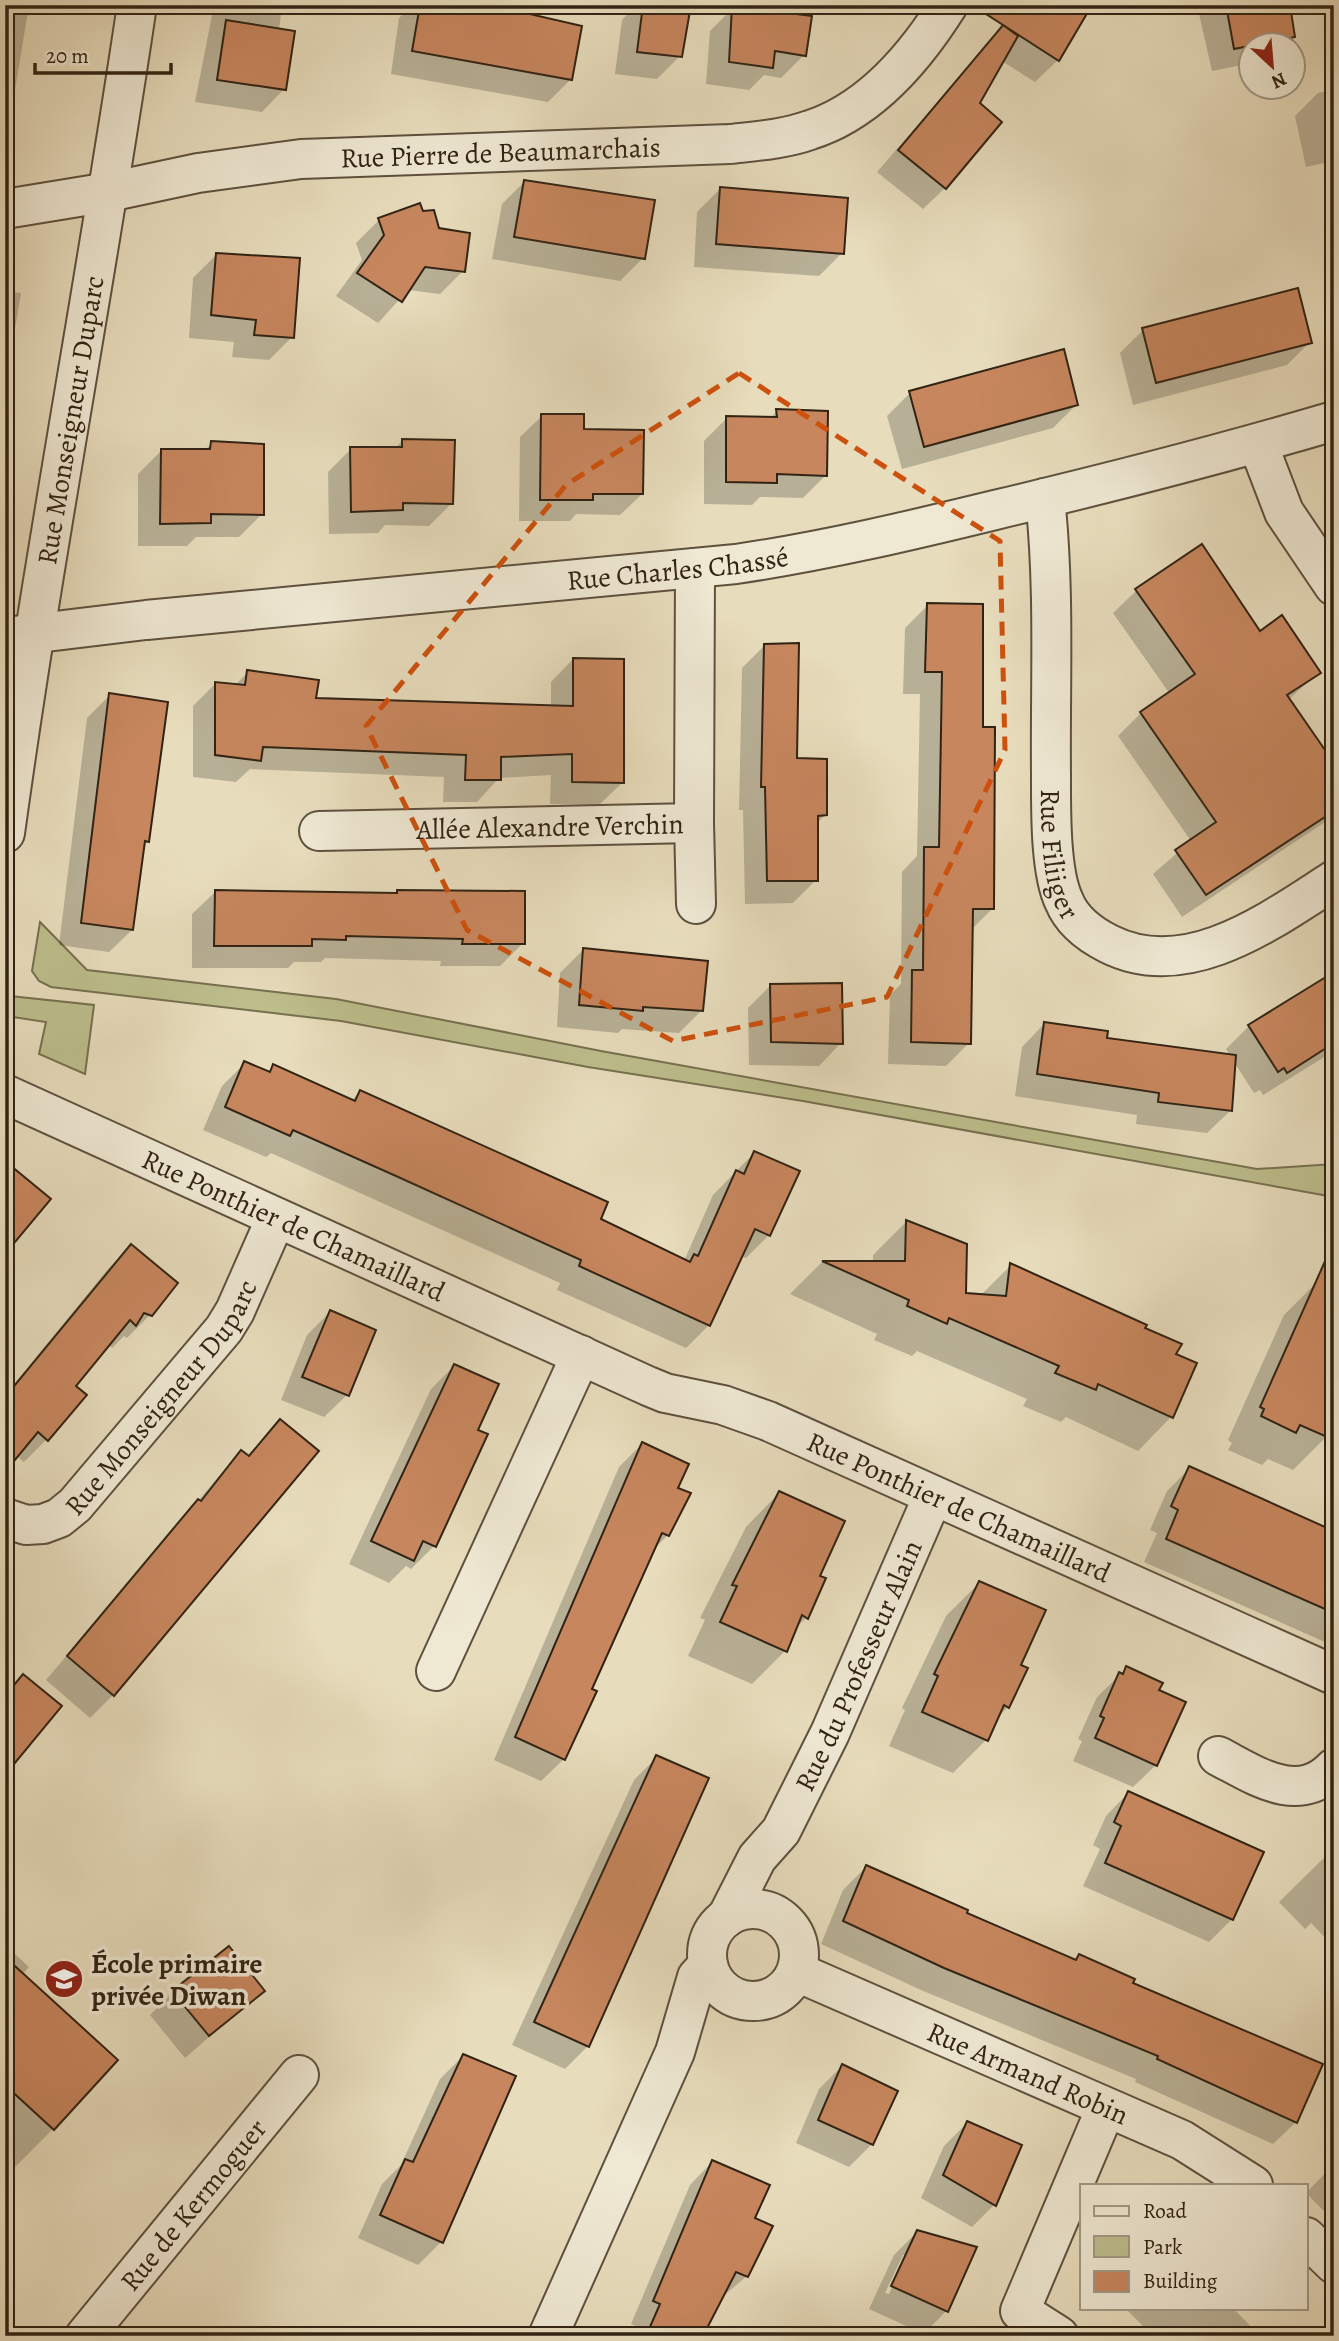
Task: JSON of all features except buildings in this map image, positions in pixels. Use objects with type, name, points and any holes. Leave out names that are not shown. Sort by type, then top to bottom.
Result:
[{"type":"street","name":"Rue Monseigneur Duparc","points":[[5,833],[19,635],[109,192],[137,5]]},
{"type":"street","name":"Rue Pierre de Beaumarchais","points":[[5,209],[109,192],[198,173],[301,159],[730,144],[811,130],[859,105],[874,92],[915,51],[948,5]]},
{"type":"street","name":"Rue Charles Chassé","points":[[19,635],[695,568],[797,555],[862,543],[1045,498],[1334,421]]},
{"type":"street","points":[[1258,443],[1284,512],[1334,586]]},
{"type":"street","name":"Rue Filiiger","points":[[1045,498],[1051,558],[1051,810],[1057,881],[1071,912],[1091,934],[1127,953],[1181,954],[1228,942],[1334,880]]},
{"type":"street","name":"Allée Alexandre Verchin","points":[[318,831],[694,823],[695,568]]},
{"type":"street","points":[[694,823],[696,904]]},
{"type":"street","name":"Rue Ponthier de Chamaillard","points":[[5,1094],[665,1393],[723,1405],[768,1421],[1334,1675]]},
{"type":"street","name":"Rue Monseigneur Duparc","points":[[5,1518],[26,1525],[43,1524],[59,1518],[95,1485],[224,1329],[235,1311],[276,1218]]},
{"type":"street","points":[[436,1671],[581,1355]]},
{"type":"street","name":"Rue du Professeur Alain","points":[[727,1917],[757,1858],[781,1831],[830,1733],[933,1496]]},
{"type":"street","points":[[1218,1756],[1270,1782],[1293,1788],[1310,1783],[1334,1768]]},
{"type":"street","name":"Rue du Professeur Alain","points":[[778,1915],[775,1874],[781,1831]]},
{"type":"street","points":[[675,2052],[713,2016],[740,2000],[767,1999],[779,1993],[797,1972],[799,1947],[795,1934],[778,1915],[752,1908],[727,1917],[710,1938],[708,1965],[719,1987],[740,2000]]},
{"type":"street","points":[[548,2336],[675,2052],[687,2002],[697,1977],[708,1965]]},
{"type":"street","name":"Rue Armand Robin","points":[[797,1972],[1182,2140],[1233,2169],[1252,2184]]},
{"type":"street","name":"Rue de Kermoguer","points":[[85,2336],[299,2075]]},
{"type":"street","points":[[1059,2336],[1020,2311],[1106,2108]]},
{"type":"street","points":[[1308,2239],[1334,2264]]},
{"type":"highlighted area","points":[[739,373],[1000,541],[1005,750],[887,997],[673,1041],[467,930],[366,726],[566,485]]},
{"type":"green space","points":[[40,922],[87,970],[336,999],[601,1051],[1257,1169],[1334,1164],[1334,1197],[803,1101],[588,1067],[341,1021],[51,987],[39,981],[32,971]]},
{"type":"green space","points":[[10,996],[94,1005],[85,1074],[39,1054],[46,1022],[6,1016]]},
{"type":"place","name":"École primaire privée Diwan","points":[[64,1979]]}]
